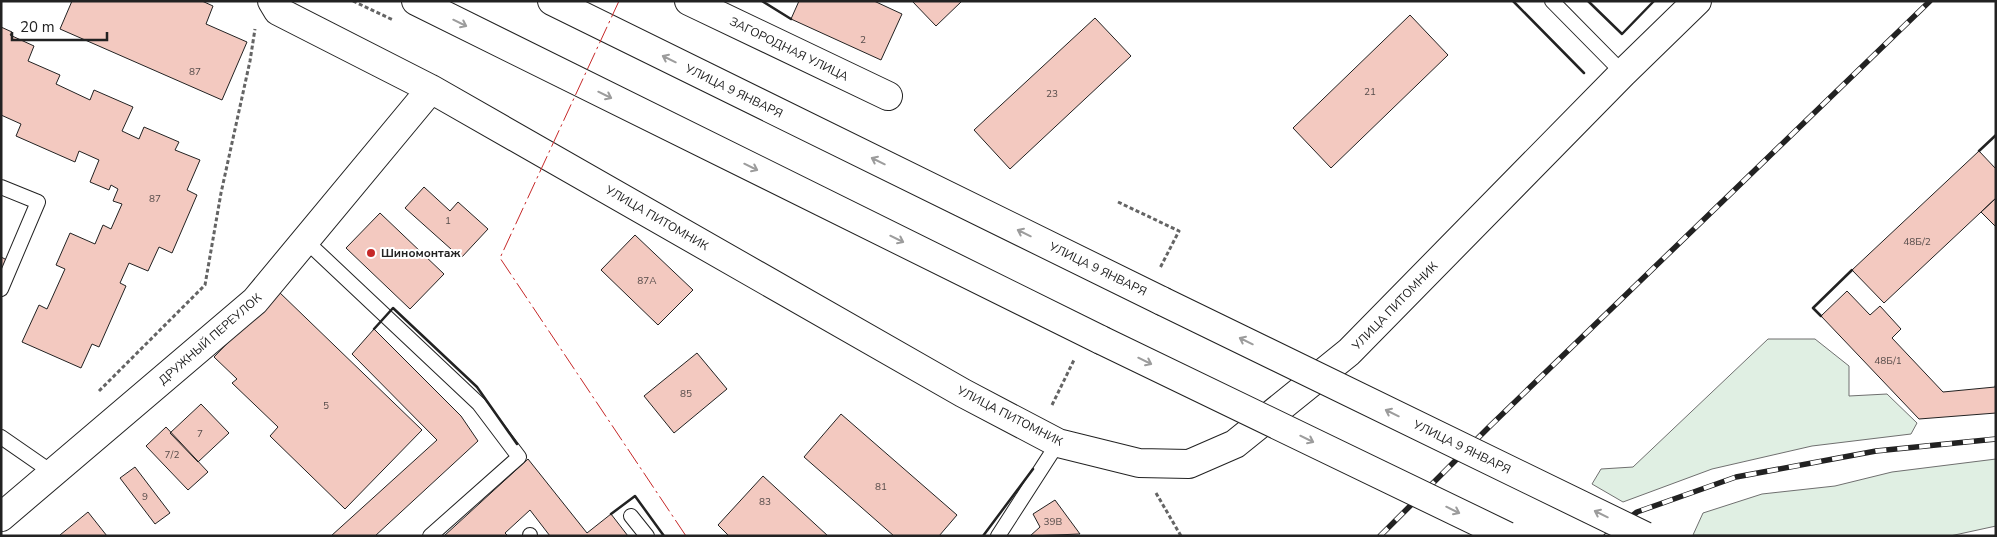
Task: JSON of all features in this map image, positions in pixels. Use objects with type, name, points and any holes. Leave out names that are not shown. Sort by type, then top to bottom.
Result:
[{"type":"street","name":"УЛИЦА ПИТОМНИК","points":[[272,1],[278,11],[431,89],[963,393],[1058,443],[1139,463],[1189,464],[1235,444],[1349,352],[1623,73],[1697,1]]},
{"type":"street","points":[[416,1],[1101,340],[1507,536]]},
{"type":"street","name":"УЛИЦА 9 ЯНВАРЯ","points":[[552,1],[1645,536]]},
{"type":"street","name":"ЗАГОРОДНАЯ УЛИЦА","points":[[690,1],[888,96]]},
{"type":"street","name":"ДРУЖНЫЙ ПЕРЕУЛОК","points":[[1,517],[255,301],[431,89]]},
{"type":"lane","points":[[1552,1],[1623,73]]},
{"type":"lane","points":[[1,187],[38,202],[1,290]]},
{"type":"lane","points":[[306,241],[479,404],[519,457],[430,536]]},
{"type":"lane","points":[[1,437],[53,473]]},
{"type":"lane","points":[[998,536],[1058,443]]},
{"type":"lane","points":[[631,516],[647,536]]},
{"type":"path","points":[[94,396],[205,285],[221,193],[256,27]]},
{"type":"path","points":[[1118,202],[1179,231],[1158,273]]},
{"type":"path","points":[[1044,401],[1052,405],[1074,358]]},
{"type":"path","points":[[1139,463],[1181,536]]},
{"type":"green space","points":[[1768,339],[1815,339],[1849,366],[1849,396],[1887,394],[1917,423],[1911,434],[1812,446],[1712,469],[1623,502],[1592,484],[1601,469],[1633,467]]},
{"type":"green space","points":[[1996,459],[1996,526],[1950,536],[1693,535],[1703,513],[1762,494],[1835,486],[1892,472]]},
{"type":"building","points":[[72,1],[202,1],[213,6],[206,24],[247,42],[222,100],[60,29]]},
{"type":"building","points":[[799,1],[874,1],[902,14],[881,60],[791,19]]},
{"type":"building","points":[[912,1],[962,1],[936,26]]},
{"type":"building","points":[[1410,15],[1448,55],[1331,168],[1293,128]]},
{"type":"building","points":[[1095,18],[1131,56],[1010,169],[974,130]]},
{"type":"building","points":[[1,27],[12,32],[10,35],[34,46],[28,61],[60,75],[56,84],[90,100],[94,90],[133,107],[122,131],[139,139],[144,127],[179,142],[175,150],[200,160],[187,190],[197,195],[172,253],[159,247],[148,271],[129,263],[120,283],[126,286],[99,347],[92,344],[81,368],[22,342],[39,305],[47,309],[65,269],[56,265],[70,233],[95,244],[103,225],[111,229],[122,204],[113,201],[118,189],[111,185],[109,190],[90,182],[99,160],[79,151],[75,162],[16,136],[21,124],[1,115]]},
{"type":"building","points":[[1979,151],[1996,169],[1996,198],[1884,303],[1852,270]]},
{"type":"building","points":[[424,187],[450,211],[458,202],[488,229],[461,258],[405,208]]},
{"type":"building","points":[[1996,198],[1996,227],[1981,212]]},
{"type":"building","points":[[380,213],[444,274],[410,309],[346,248]]},
{"type":"building","points":[[635,235],[693,290],[658,325],[601,270]]},
{"type":"building","points":[[1,257],[9,261],[1,277]]},
{"type":"building","points":[[278,291],[422,430],[345,509],[270,436],[278,427],[232,383],[237,379],[214,357]]},
{"type":"building","points":[[1847,291],[1870,315],[1880,306],[1901,329],[1892,338],[1943,392],[1995,387],[1996,382],[1996,413],[1919,419],[1821,316]]},
{"type":"building","points":[[374,329],[461,416],[478,441],[375,536],[331,536],[437,440],[352,354]]},
{"type":"building","points":[[697,353],[727,389],[674,433],[644,396]]},
{"type":"building","points":[[201,404],[229,433],[198,462],[170,433]]},
{"type":"building","points":[[841,414],[957,515],[939,536],[894,536],[804,457]]},
{"type":"building","points":[[166,427],[208,472],[188,490],[146,446]]},
{"type":"building","points":[[528,459],[587,533],[611,514],[628,536],[550,536],[530,510],[505,533],[508,536],[444,536]]},
{"type":"building","points":[[135,467],[170,513],[155,524],[120,478]]},
{"type":"building","points":[[763,476],[828,536],[729,536],[718,525]]},
{"type":"building","points":[[1055,500],[1080,534],[1030,536],[1040,527],[1033,514]]},
{"type":"building","points":[[88,512],[107,536],[60,536],[60,535]]},
{"type":"railway","points":[[1380,536],[1489,427],[1930,1]]},
{"type":"railway","points":[[1606,536],[1637,512],[1736,477],[1876,451],[1996,439]]},
{"type":"wall","points":[[762,1],[791,19]]},
{"type":"wall","points":[[1513,1],[1584,73]]},
{"type":"wall","points":[[1588,1],[1622,34],[1654,1]]},
{"type":"wall","points":[[1979,151],[1996,135]]},
{"type":"wall","points":[[1821,316],[1813,308],[1852,270]]},
{"type":"wall","points":[[374,329],[393,308],[477,387],[517,444]]},
{"type":"wall","points":[[983,536],[1033,469]]},
{"type":"wall","points":[[611,514],[635,496],[664,536]]},
{"type":"power","points":[[619,1],[500,258],[686,536]]},
{"type":"place","name":"Шиномонтаж","points":[[371,253]]}]
